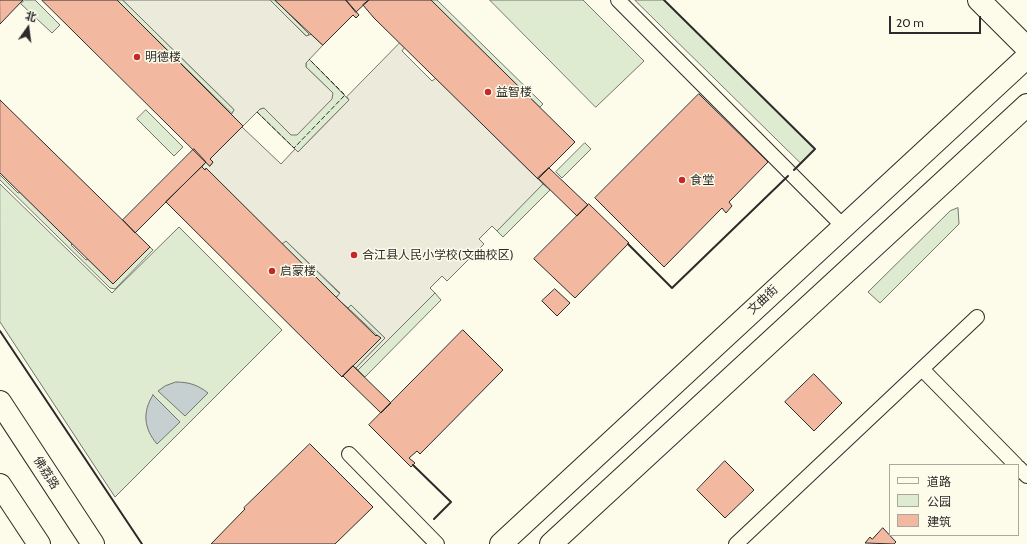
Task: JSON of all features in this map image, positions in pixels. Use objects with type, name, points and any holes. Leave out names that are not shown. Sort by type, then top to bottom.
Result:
[{"type":"street","points":[[979,0],[1027,48]]},
{"type":"street","name":"文曲街","points":[[501,544],[1027,57]]},
{"type":"street","points":[[551,544],[1027,105]]},
{"type":"street","name":"佛荔路","points":[[0,402],[93,544]]},
{"type":"street","points":[[2,493],[39,544]]},
{"type":"lane","points":[[618,0],[843,226]]},
{"type":"lane","points":[[736,544],[977,317]]},
{"type":"lane","points":[[922,369],[1015,464]]},
{"type":"lane","points":[[349,454],[437,544]]},
{"type":"lane","points":[[1019,468],[1027,476]]},
{"type":"green space","points":[[25,0],[35,0],[60,25],[52,33],[21,4]]},
{"type":"green space","points":[[117,0],[123,0],[234,110],[232,113]]},
{"type":"green space","points":[[270,0],[275,0],[309,34],[307,36]]},
{"type":"green space","points":[[431,0],[437,0],[543,104],[540,107]]},
{"type":"green space","points":[[490,0],[583,0],[644,61],[596,107]]},
{"type":"green space","points":[[635,0],[664,0],[815,149],[801,163]]},
{"type":"green space","points":[[309,59],[349,100],[298,152],[257,112],[264,108],[291,135],[333,93],[306,67],[306,63]]},
{"type":"green space","points":[[146,110],[183,147],[174,156],[137,119]]},
{"type":"green space","points":[[585,143],[591,149],[562,178],[556,172]]},
{"type":"green space","points":[[0,175],[18,193],[20,192],[86,260],[88,259],[113,284],[150,247],[153,250],[115,289],[110,288],[0,180]]},
{"type":"green space","points":[[0,184],[112,293],[179,227],[282,330],[115,497],[0,322]]},
{"type":"green space","points":[[543,184],[550,190],[503,237],[497,231]]},
{"type":"green space","points":[[958,208],[959,224],[880,303],[868,292],[950,211]]},
{"type":"green space","points":[[286,241],[340,294],[336,297],[282,244]]},
{"type":"green space","points":[[435,293],[441,300],[365,377],[358,370]]},
{"type":"green space","points":[[351,305],[385,338],[356,368],[353,366],[380,338],[348,308]]},
{"type":"shaded area","points":[[123,0],[270,0],[306,36],[312,34],[323,45],[306,63],[306,67],[333,93],[332,99],[297,135],[291,135],[264,108],[260,109],[243,126],[231,115],[234,110]]},
{"type":"shaded area","points":[[400,43],[405,47],[402,51],[432,81],[436,78],[543,184],[497,231],[492,226],[479,239],[484,244],[447,281],[442,276],[430,288],[435,293],[358,370],[356,368],[385,338],[351,305],[348,308],[336,298],[340,293],[286,241],[282,244],[206,169],[205,170],[202,167],[206,162],[210,166],[213,162],[210,159],[242,127],[281,164],[295,149],[298,152],[349,100],[347,97]]},
{"type":"shaded area","points":[[176,382],[193,384],[208,393],[185,416],[158,391],[165,386]]},
{"type":"shaded area","points":[[153,395],[180,422],[157,444],[149,432],[146,420],[147,408]]},
{"type":"building","points":[[0,0],[23,0],[0,24]]},
{"type":"building","name":"明德楼","points":[[42,0],[117,0],[243,126],[210,159],[213,162],[210,166]]},
{"type":"building","points":[[275,0],[346,0],[359,15],[356,18],[353,15],[323,45]]},
{"type":"building","points":[[346,0],[369,0],[356,12]]},
{"type":"building","name":"益智楼","points":[[369,0],[431,0],[575,142],[538,179],[374,18],[363,5]]},
{"type":"building","name":"食堂","points":[[699,94],[768,162],[729,202],[732,206],[726,213],[722,208],[664,267],[595,198]]},
{"type":"building","points":[[0,100],[150,247],[113,284],[0,173]]},
{"type":"building","points":[[194,149],[206,162],[135,233],[123,220]]},
{"type":"building","name":"启蒙楼","points":[[202,167],[205,170],[206,168],[376,336],[377,335],[381,338],[342,377],[166,202]]},
{"type":"building","points":[[549,168],[588,205],[577,216],[538,178]]},
{"type":"building","points":[[589,204],[629,243],[575,298],[534,259]]},
{"type":"building","points":[[555,289],[570,303],[557,316],[542,301]]},
{"type":"building","points":[[463,330],[503,370],[420,454],[417,451],[409,458],[415,463],[411,467],[369,425]]},
{"type":"building","points":[[353,366],[391,403],[381,413],[343,376]]},
{"type":"building","points":[[814,374],[842,403],[814,431],[785,402]]},
{"type":"building","points":[[310,444],[373,507],[335,544],[211,544],[245,509],[244,508]]},
{"type":"building","points":[[725,461],[754,490],[725,518],[697,490]]},
{"type":"building","points":[[883,528],[896,542],[894,544],[865,543],[870,537],[872,539]]},
{"type":"fence","points":[[257,112],[294,148],[345,95],[309,59]]},
{"type":"wall","points":[[664,0],[815,149],[794,170]]},
{"type":"wall","points":[[628,244],[672,288],[788,176]]},
{"type":"wall","points":[[0,331],[142,544]]},
{"type":"wall","points":[[413,465],[451,502],[434,519]]},
{"type":"place","name":"明德楼","points":[[137,57]]},
{"type":"place","name":"益智楼","points":[[488,92]]},
{"type":"place","name":"食堂","points":[[682,180]]},
{"type":"place","name":"合江县人民小学校(文曲校区)","points":[[354,255]]},
{"type":"place","name":"启蒙楼","points":[[272,271]]}]
